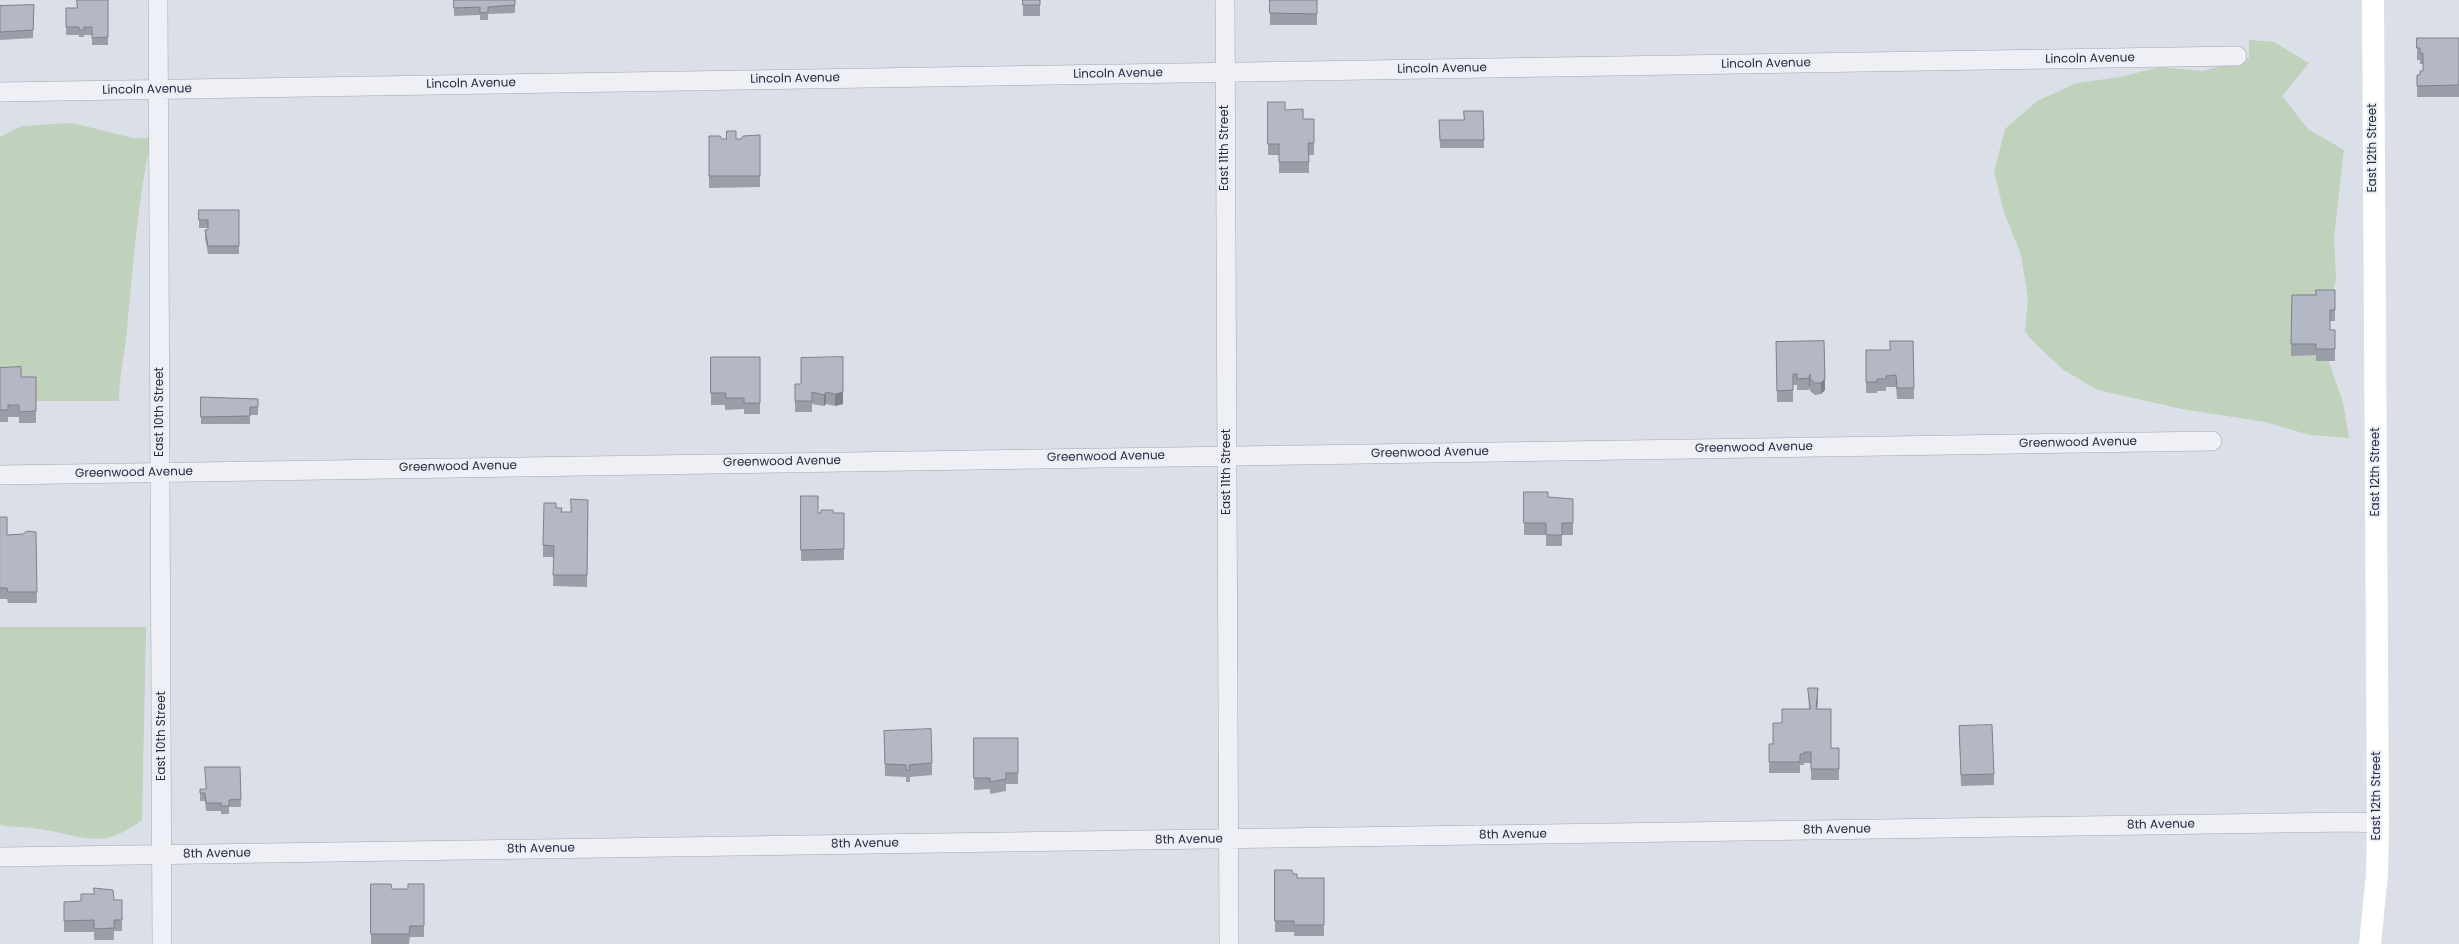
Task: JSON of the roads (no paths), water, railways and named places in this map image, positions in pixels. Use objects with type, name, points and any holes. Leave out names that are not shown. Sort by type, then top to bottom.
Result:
[{"type":"street","name":"East 10th Street","points":[[158,0],[162,944]]},
{"type":"street","name":"East 11th Street","points":[[1225,0],[1229,944]]},
{"type":"street","name":"East 12th Street","points":[[2370,944],[2377,881],[2378,823],[2373,0]]},
{"type":"street","name":"Lincoln Avenue","points":[[0,92],[2237,56]]},
{"type":"street","name":"Greenwood Avenue","points":[[0,475],[2212,441]]},
{"type":"street","name":"8th Avenue","points":[[0,857],[2325,822],[2378,823]]}]
